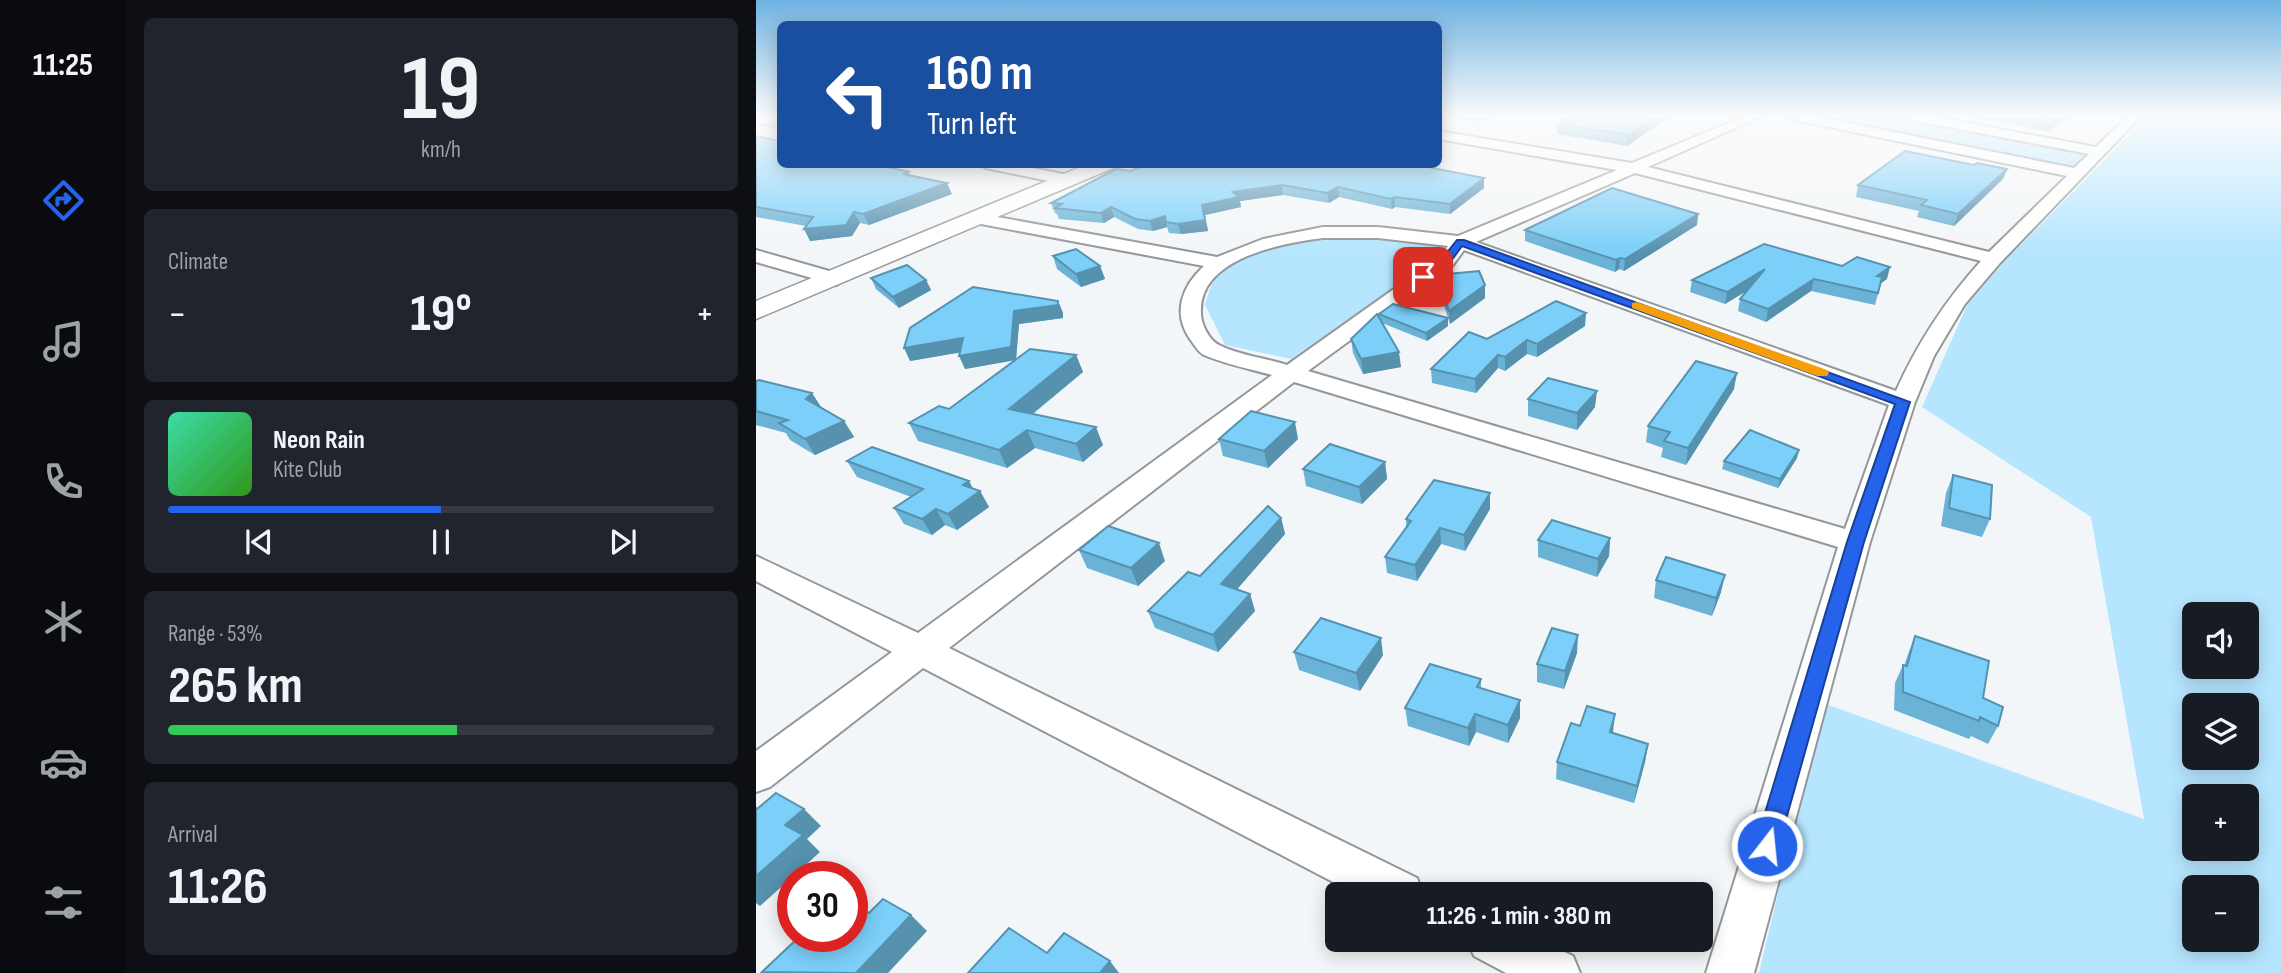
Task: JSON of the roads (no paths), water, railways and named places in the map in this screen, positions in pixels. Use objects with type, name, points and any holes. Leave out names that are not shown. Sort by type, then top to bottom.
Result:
[{"type":"street","points":[[1594,161],[1633,168],[1993,259]]},
{"type":"street","points":[[756,774],[1289,374],[1446,261],[1460,242],[1649,161]]},
{"type":"street","points":[[2018,161],[2079,174]]},
{"type":"street","points":[[1730,973],[1855,542],[1903,402],[1923,356],[1956,301],[1993,259],[2090,161]]},
{"type":"street","points":[[1006,168],[1068,180]]},
{"type":"street","points":[[756,311],[981,219],[1096,168]]},
{"type":"street","points":[[981,219],[1218,263]]},
{"type":"street","points":[[1855,542],[1209,349],[1193,327],[1189,306],[1200,281],[1218,263],[1256,246],[1300,234],[1347,230],[1397,233],[1460,242],[1903,402]]},
{"type":"street","points":[[756,256],[836,279]]},
{"type":"street","points":[[756,567],[1377,882]]},
{"type":"street","points":[[1514,952],[1556,973]]}]
